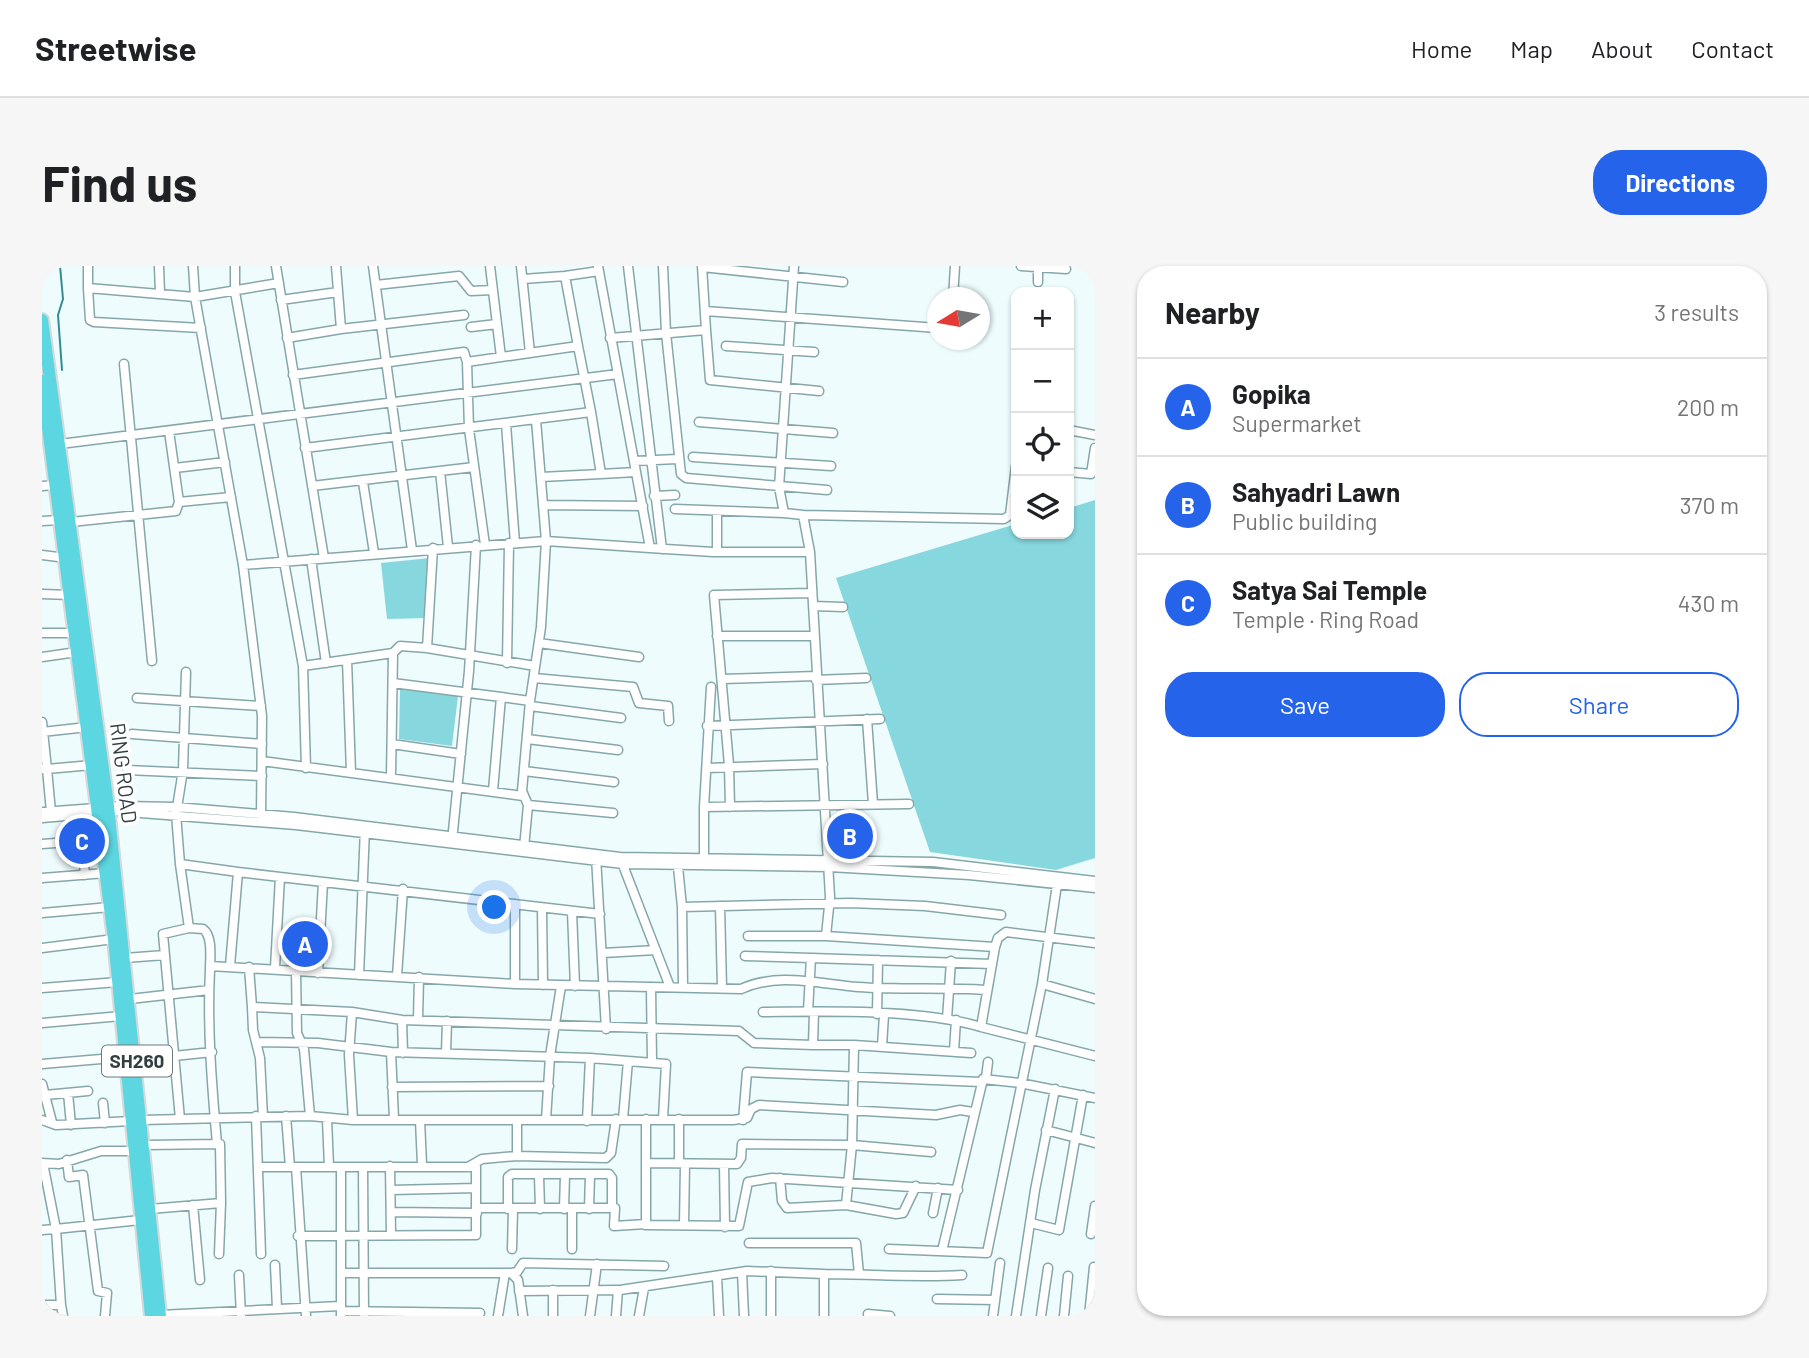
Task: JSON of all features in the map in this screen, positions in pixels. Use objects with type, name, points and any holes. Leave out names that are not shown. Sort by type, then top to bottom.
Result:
[{"type":"highway","name":"RING ROAD","points":[[42,320],[66,521],[110,809],[130,999],[131,1058],[137,1121],[150,1209],[160,1316]]},
{"type":"highway","name":"RING ROAD","points":[[42,381],[58,453],[56,485],[66,521],[66,558],[92,765],[110,809],[106,873],[121,1016],[131,1058]]},
{"type":"highway","name":"RING ROAD","points":[[140,1148],[141,1220],[151,1316]]},
{"type":"street","points":[[88,266],[90,320],[201,328]]},
{"type":"street","points":[[159,266],[160,294]]},
{"type":"street","points":[[193,266],[195,297],[243,565],[261,706],[261,818]]},
{"type":"street","points":[[235,266],[235,292],[303,667],[306,768]]},
{"type":"street","points":[[276,266],[324,558]]},
{"type":"street","points":[[336,266],[341,329]]},
{"type":"street","points":[[373,266],[412,550]]},
{"type":"street","points":[[490,266],[500,357]]},
{"type":"street","points":[[521,266],[530,353]]},
{"type":"street","points":[[628,266],[649,460],[662,549]]},
{"type":"street","points":[[663,266],[666,334],[677,459],[681,474],[686,478],[827,489]]},
{"type":"street","points":[[819,391],[785,385],[710,380],[702,266],[794,271],[843,282]]},
{"type":"street","points":[[954,287],[955,266]]},
{"type":"street","points":[[1021,266],[1066,269]]},
{"type":"street","points":[[1038,267],[1038,282]]},
{"type":"street","points":[[523,279],[565,276],[598,269],[650,548]]},
{"type":"street","points":[[784,513],[779,487],[781,428],[794,271]]},
{"type":"street","points":[[376,285],[456,276],[461,277],[471,291],[493,290]]},
{"type":"street","points":[[565,276],[601,474]]},
{"type":"street","points":[[88,288],[195,297],[279,283]]},
{"type":"street","points":[[281,300],[338,292]]},
{"type":"street","points":[[705,311],[927,327]]},
{"type":"street","points":[[287,338],[464,315]]},
{"type":"street","points":[[471,327],[496,324]]},
{"type":"street","points":[[610,338],[706,330]]},
{"type":"street","points":[[467,362],[578,346]]},
{"type":"street","points":[[726,346],[814,352]]},
{"type":"street","points":[[293,375],[464,352],[470,393],[469,429],[481,545],[452,841]]},
{"type":"street","points":[[124,364],[152,661]]},
{"type":"street","points":[[58,453],[131,436],[258,416],[618,374]]},
{"type":"street","points":[[305,448],[591,412]]},
{"type":"street","points":[[524,850],[528,805],[523,796],[524,771],[539,643],[546,541],[536,420]]},
{"type":"street","points":[[699,422],[833,433]]},
{"type":"street","points":[[506,424],[512,543],[507,663]]},
{"type":"street","points":[[42,521],[170,514],[176,511],[179,502],[169,430]]},
{"type":"street","points":[[1074,431],[1095,435]]},
{"type":"street","points":[[1074,472],[1093,474],[1095,448]]},
{"type":"street","points":[[694,457],[831,466]]},
{"type":"street","points":[[634,461],[677,459]]},
{"type":"street","points":[[176,468],[225,461]]},
{"type":"street","points":[[312,486],[474,467]]},
{"type":"street","points":[[440,471],[447,547]]},
{"type":"street","points":[[541,477],[636,472]]},
{"type":"street","points":[[675,509],[803,515],[1004,519],[1010,515],[1012,508],[1014,476]]},
{"type":"street","points":[[363,482],[374,553]]},
{"type":"street","points":[[42,486],[56,485]]},
{"type":"street","points":[[654,496],[675,495]]},
{"type":"street","points":[[179,502],[231,497]]},
{"type":"street","points":[[543,505],[643,506]]},
{"type":"street","points":[[717,511],[718,552]]},
{"type":"street","points":[[803,515],[810,552],[826,804],[831,905],[826,936]]},
{"type":"street","points":[[243,565],[546,541],[718,552],[810,552]]},
{"type":"street","points":[[427,648],[433,548]]},
{"type":"street","points":[[42,555],[66,558]]},
{"type":"street","points":[[311,559],[327,663]]},
{"type":"street","points":[[730,807],[726,725],[714,595],[812,593]]},
{"type":"street","points":[[42,594],[70,595]]},
{"type":"street","points":[[813,606],[843,607]]},
{"type":"street","points":[[42,633],[75,633]]},
{"type":"street","points":[[717,636],[814,636]]},
{"type":"street","points":[[539,643],[639,657]]},
{"type":"street","points":[[303,667],[393,653],[400,646],[535,666]]},
{"type":"street","points":[[42,657],[78,652]]},
{"type":"street","points":[[391,777],[393,653]]},
{"type":"street","points":[[347,660],[351,772]]},
{"type":"street","points":[[186,672],[186,736],[181,795],[176,811],[188,928]]},
{"type":"street","points":[[534,678],[633,687],[639,703],[668,706],[669,720]]},
{"type":"street","points":[[722,680],[866,678]]},
{"type":"street","points":[[393,684],[501,697],[621,718]]},
{"type":"street","points":[[704,858],[711,687]]},
{"type":"street","points":[[493,791],[501,697]]},
{"type":"street","points":[[137,698],[261,706]]},
{"type":"street","points":[[867,719],[873,804]]},
{"type":"street","points":[[708,726],[880,719]]},
{"type":"street","points":[[42,722],[46,812],[80,812]]},
{"type":"street","points":[[42,732],[87,727]]},
{"type":"street","points":[[132,734],[186,736],[262,744]]},
{"type":"street","points":[[527,739],[618,750]]},
{"type":"street","points":[[392,744],[461,754]]},
{"type":"street","points":[[262,761],[458,785],[523,796]]},
{"type":"street","points":[[707,768],[729,765],[823,764]]},
{"type":"street","points":[[44,769],[92,765]]},
{"type":"street","points":[[127,770],[183,770],[262,776]]},
{"type":"street","points":[[524,771],[614,782]]},
{"type":"street","points":[[704,807],[909,804]]},
{"type":"street","points":[[528,805],[613,813]]},
{"type":"street","points":[[42,818],[110,809],[176,811],[261,818],[678,867],[933,862],[1058,879],[1095,881]]},
{"type":"street","points":[[80,812],[85,875]]},
{"type":"street","points":[[359,975],[365,830]]},
{"type":"street","points":[[42,844],[82,841]]},
{"type":"street","points":[[596,858],[606,1028]]},
{"type":"street","points":[[621,860],[704,858],[828,863]]},
{"type":"street","points":[[621,860],[670,987]]},
{"type":"street","points":[[180,864],[600,914]]},
{"type":"street","points":[[678,867],[682,907],[683,987]]},
{"type":"street","points":[[230,966],[238,872]]},
{"type":"street","points":[[42,878],[106,873]]},
{"type":"street","points":[[275,968],[280,877]]},
{"type":"street","points":[[1058,879],[1095,888]]},
{"type":"street","points":[[889,1250],[987,1253],[1051,938],[1058,879]]},
{"type":"street","points":[[318,973],[323,882]]},
{"type":"street","points":[[397,976],[404,889]]},
{"type":"street","points":[[515,904],[515,984]]},
{"type":"street","points":[[682,907],[901,905],[1001,915]]},
{"type":"street","points":[[720,906],[722,988]]},
{"type":"street","points":[[42,913],[110,907]]},
{"type":"street","points":[[542,909],[543,985]]},
{"type":"street","points":[[572,912],[575,986]]},
{"type":"street","points":[[180,1119],[164,932],[188,928],[207,931],[215,1118],[217,1144],[220,1144],[219,1254]]},
{"type":"street","points":[[981,1027],[995,947],[998,938],[1006,932],[1095,943]]},
{"type":"street","points":[[748,936],[826,936],[995,947]]},
{"type":"street","points":[[42,948],[114,939]]},
{"type":"street","points":[[603,953],[656,950]]},
{"type":"street","points":[[125,958],[165,956]]},
{"type":"street","points":[[745,956],[992,964]]},
{"type":"street","points":[[811,958],[813,1045]]},
{"type":"street","points":[[878,960],[877,986],[882,1046]]},
{"type":"street","points":[[951,961],[954,1051]]},
{"type":"street","points":[[210,966],[561,986],[741,989],[766,981],[987,990]]},
{"type":"street","points":[[249,967],[260,1058],[261,1254]]},
{"type":"street","points":[[296,971],[295,1009],[300,1042],[304,1049],[310,1116]]},
{"type":"street","points":[[418,1020],[419,977]]},
{"type":"street","points":[[42,988],[118,982]]},
{"type":"street","points":[[1042,984],[1095,999]]},
{"type":"street","points":[[546,1120],[550,1056],[561,986]]},
{"type":"street","points":[[652,987],[652,1062]]},
{"type":"street","points":[[130,999],[209,990]]},
{"type":"street","points":[[252,1007],[352,1012],[402,1020],[739,1031],[754,1043],[882,1046],[971,1053]]},
{"type":"street","points":[[763,1012],[811,1011],[952,1020],[1095,1056]]},
{"type":"street","points":[[352,1012],[349,1046],[353,1120]]},
{"type":"street","points":[[42,1023],[121,1016]]},
{"type":"street","points":[[402,1020],[403,1053]]},
{"type":"street","points":[[446,1052],[447,1021]]},
{"type":"street","points":[[256,1042],[300,1042],[403,1053],[550,1056],[666,1064],[663,1119]]},
{"type":"street","points":[[846,1205],[852,1145],[854,1045]]},
{"type":"street","points":[[42,1063],[212,1052]]},
{"type":"street","points":[[391,1052],[394,1119]]},
{"type":"street","points":[[587,1121],[590,1058]]},
{"type":"street","points":[[468,1167],[482,1158],[606,1158],[611,1153],[619,1119],[628,1061]]},
{"type":"street","points":[[942,1251],[958,1190],[973,1112],[988,1062]]},
{"type":"street","points":[[743,1120],[747,1072],[854,1078],[983,1080],[1020,1083],[1095,1098]]},
{"type":"street","points":[[42,1084],[52,1122]]},
{"type":"street","points":[[392,1087],[549,1086]]},
{"type":"street","points":[[1016,1316],[1055,1089]]},
{"type":"street","points":[[45,1095],[88,1091]]},
{"type":"street","points":[[68,1093],[71,1125]]},
{"type":"street","points":[[1031,1223],[1059,1230],[1083,1095]]},
{"type":"street","points":[[103,1103],[105,1123]]},
{"type":"street","points":[[743,1120],[754,1106],[759,1105],[936,1115],[960,1110],[973,1112]]},
{"type":"street","points":[[286,1116],[305,1312]]},
{"type":"street","points":[[42,1120],[71,1125],[286,1116],[353,1120],[743,1120]]},
{"type":"street","points":[[327,1119],[329,1167]]},
{"type":"street","points":[[645,1225],[648,1219],[646,1119]]},
{"type":"street","points":[[678,1119],[684,1225]]},
{"type":"street","points":[[420,1120],[422,1165]]},
{"type":"street","points":[[517,1120],[517,1156]]},
{"type":"street","points":[[1046,1130],[1095,1143]]},
{"type":"street","points":[[63,1316],[56,1228],[42,1163],[59,1164],[101,1151],[217,1144]]},
{"type":"street","points":[[648,1163],[740,1162],[742,1144],[852,1145],[931,1152]]},
{"type":"street","points":[[67,1160],[69,1177],[83,1175],[98,1291],[107,1293],[105,1316]]},
{"type":"street","points":[[724,1164],[725,1227]]},
{"type":"street","points":[[390,1166],[391,1235]]},
{"type":"street","points":[[260,1167],[476,1167],[476,1235],[298,1236]]},
{"type":"street","points":[[363,1167],[364,1314]]},
{"type":"street","points":[[341,1168],[341,1311]]},
{"type":"street","points":[[512,1249],[509,1174],[611,1176],[614,1226],[742,1225],[748,1182],[780,1178],[958,1190]]},
{"type":"street","points":[[540,1175],[540,1209]]},
{"type":"street","points":[[565,1175],[572,1249]]},
{"type":"street","points":[[589,1209],[590,1175]]},
{"type":"street","points":[[780,1178],[782,1201],[787,1208],[846,1205],[903,1213],[916,1186]]},
{"type":"street","points":[[391,1190],[476,1188]]},
{"type":"street","points":[[933,1213],[938,1188]]},
{"type":"street","points":[[150,1209],[221,1203]]},
{"type":"street","points":[[193,1205],[200,1280]]},
{"type":"street","points":[[1091,1234],[1095,1206]]},
{"type":"street","points":[[391,1212],[612,1208]]},
{"type":"street","points":[[42,1230],[141,1220]]},
{"type":"street","points":[[749,1243],[856,1243],[859,1274]]},
{"type":"street","points":[[341,1273],[508,1273],[517,1272],[523,1263],[664,1266]]},
{"type":"street","points":[[993,1316],[1000,1263]]},
{"type":"street","points":[[590,1316],[597,1264]]},
{"type":"street","points":[[275,1265],[276,1311]]},
{"type":"street","points":[[1089,1316],[1094,1267]]},
{"type":"street","points":[[1041,1316],[1048,1268]]},
{"type":"street","points":[[771,1271],[771,1316]]},
{"type":"street","points":[[519,1291],[595,1292],[644,1288],[742,1272],[918,1278],[962,1275]]},
{"type":"street","points":[[742,1272],[744,1316]]},
{"type":"street","points":[[508,1273],[517,1276],[523,1316]]},
{"type":"street","points":[[498,1316],[508,1273]]},
{"type":"street","points":[[239,1275],[241,1313]]},
{"type":"street","points":[[824,1275],[824,1316]]},
{"type":"street","points":[[1065,1316],[1068,1276]]},
{"type":"street","points":[[717,1277],[719,1316]]},
{"type":"street","points":[[639,1316],[644,1288]]},
{"type":"street","points":[[553,1290],[553,1316]]},
{"type":"street","points":[[617,1316],[620,1290]]},
{"type":"street","points":[[937,1299],[995,1300]]},
{"type":"street","points":[[42,1305],[61,1305]]},
{"type":"street","points":[[160,1316],[276,1311],[450,1315],[480,1313]]},
{"type":"street","points":[[868,1314],[890,1316]]},
{"type":"shaded area","points":[[1095,500],[1095,858],[1056,870],[930,852],[836,578],[1011,526],[1011,539],[1074,539],[1074,506]]},
{"type":"shaded area","points":[[430,558],[428,618],[387,619],[381,563]]},
{"type":"shaded area","points":[[400,689],[458,696],[452,746],[399,739]]},
{"type":"waterway","points":[[60,266],[63,299],[58,315],[62,370]]},
{"type":"place","name":"Sahyadri Lawn","points":[[850,836]]},
{"type":"place","name":"Satya Sai Temple","points":[[82,841]]},
{"type":"place","name":"Gopika","points":[[305,944]]}]
